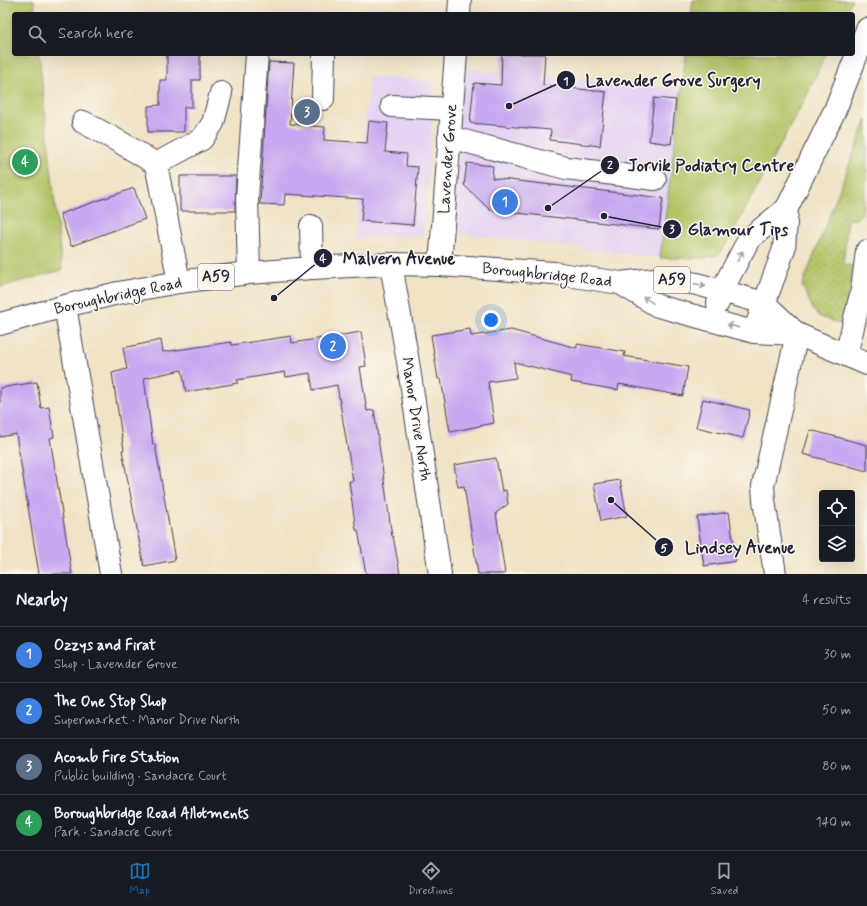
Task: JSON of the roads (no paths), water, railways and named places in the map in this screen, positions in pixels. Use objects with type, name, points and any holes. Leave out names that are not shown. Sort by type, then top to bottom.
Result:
[{"type":"main road","points":[[459,12],[460,0]]},
{"type":"main road","points":[[754,332],[784,249],[787,208],[835,110],[867,28]]},
{"type":"main road","points":[[249,273],[247,198],[258,56]]},
{"type":"main road","points":[[323,99],[324,56]]},
{"type":"main road","name":"Lavender Grove","points":[[440,265],[456,56]]},
{"type":"main road","points":[[156,164],[202,139],[213,123],[221,93]]},
{"type":"main road","points":[[392,106],[451,110]]},
{"type":"main road","points":[[83,122],[156,164],[179,282]]},
{"type":"main road","points":[[449,137],[566,168],[655,179]]},
{"type":"main road","points":[[712,320],[722,290],[749,239],[787,208]]},
{"type":"main road","points":[[311,226],[312,268]]},
{"type":"main road","points":[[846,356],[862,290],[867,251]]},
{"type":"main road","name":"Boroughbridge Road","points":[[0,324],[118,293],[179,282],[249,273],[312,268],[391,264],[440,265],[554,273],[620,283],[663,278],[722,290],[764,303],[797,334],[867,364]]},
{"type":"main road","name":"Manor Drive North","points":[[391,264],[408,362],[440,574]]},
{"type":"main road","name":"Boroughbridge Road","points":[[620,283],[658,306],[754,332],[797,334]]},
{"type":"main road","points":[[64,306],[111,574]]},
{"type":"main road","points":[[775,574],[763,486],[797,334]]},
{"type":"place","name":"Lavender Grove Surgery","points":[[509,106]]},
{"type":"place","name":"Acomb Fire Station","points":[[307,112]]},
{"type":"place","name":"Boroughbridge Road Allotments","points":[[25,162]]},
{"type":"place","name":"Ozzys and Firat","points":[[505,202]]},
{"type":"place","name":"Jorvik Podiatry Centre","points":[[548,208]]},
{"type":"place","name":"Glamour Tips","points":[[604,216]]},
{"type":"place","name":"Malvern Avenue","points":[[274,298]]},
{"type":"place","name":"The One Stop Shop","points":[[333,346]]},
{"type":"place","name":"Lindsey Avenue","points":[[611,500]]}]
